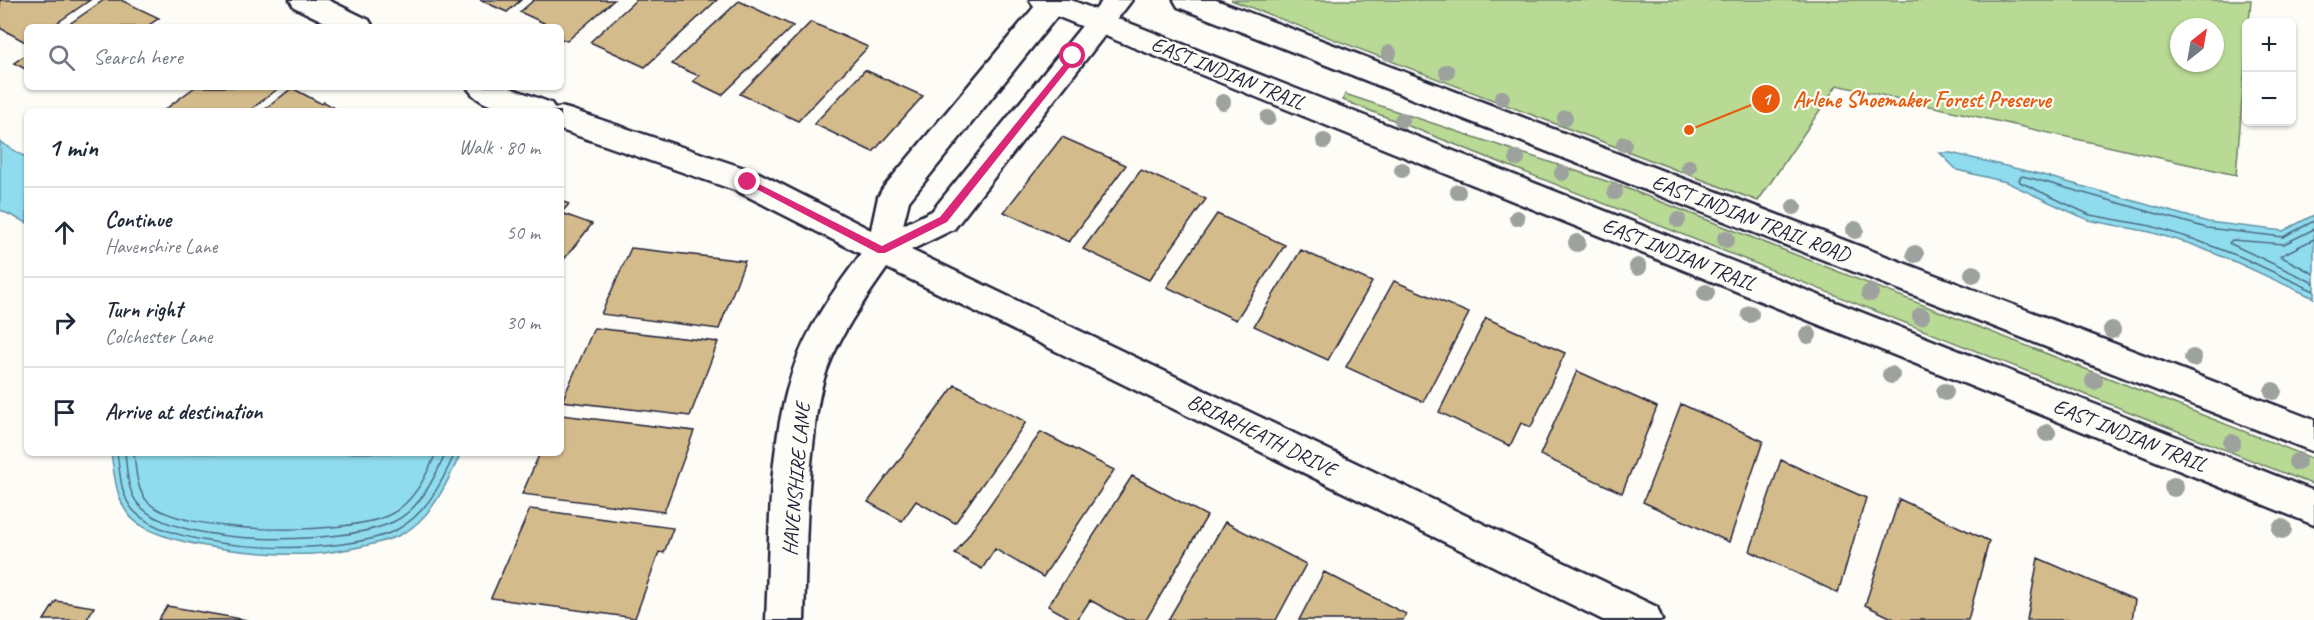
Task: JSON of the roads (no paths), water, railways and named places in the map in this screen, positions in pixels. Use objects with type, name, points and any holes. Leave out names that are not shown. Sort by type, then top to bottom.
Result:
[{"type":"street","points":[[304,0],[353,24]]},
{"type":"street","name":"EAST INDIAN TRAIL ROAD","points":[[1188,0],[2314,436]]},
{"type":"street","name":"EAST INDIAN TRAIL","points":[[1051,1],[1109,11],[2314,508]]},
{"type":"street","name":"HAVENSHIRE LANE","points":[[785,620],[792,468],[800,408],[809,372],[826,333],[844,302],[882,250],[894,197],[1051,1]]},
{"type":"street","name":"HAVENSHIRE LANE","points":[[882,250],[943,220],[1109,11]]},
{"type":"street","points":[[488,90],[532,108]]},
{"type":"street","name":"BRIARHEATH DRIVE","points":[[564,119],[748,182],[882,250],[1643,620]]},
{"type":"water","points":[[0,142],[24,156],[24,222],[0,210]]},
{"type":"water","points":[[1940,153],[1951,153],[2039,174],[2208,222],[2283,231],[2314,215],[2314,298],[2191,244],[2150,232],[2088,220],[2006,182],[1957,170]]},
{"type":"water","points":[[111,456],[460,456],[437,500],[421,520],[411,528],[400,535],[373,544],[324,553],[251,552],[191,543],[164,536],[142,526],[128,514],[116,485]]},
{"type":"place","name":"Arlene Shoemaker Forest Preserve","points":[[1689,130]]}]
